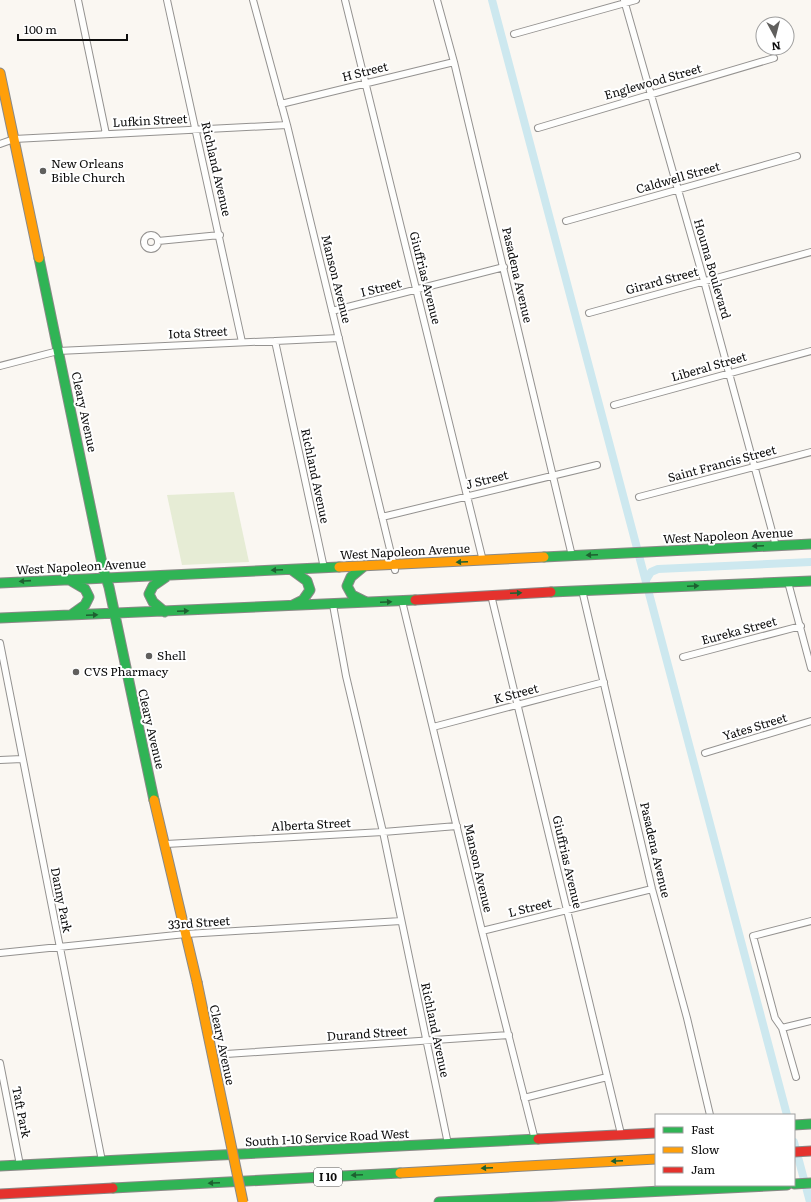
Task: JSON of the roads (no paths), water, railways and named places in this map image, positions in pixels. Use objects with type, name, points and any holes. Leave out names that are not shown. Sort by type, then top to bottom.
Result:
[{"type":"main road","name":"Cleary Avenue","points":[[0,73],[141,744],[166,844],[197,982],[243,1202]]},
{"type":"main road","name":"West Napoleon Avenue","points":[[0,583],[324,568],[394,567],[483,560],[631,554],[811,544]]},
{"type":"main road","points":[[364,567],[349,577],[346,588],[355,598],[368,603]]},
{"type":"main road","points":[[292,570],[307,580],[310,590],[303,600],[292,606]]},
{"type":"main road","points":[[165,612],[150,600],[148,595],[152,586],[167,576]]},
{"type":"main road","points":[[68,579],[85,589],[89,597],[85,605],[70,616]]},
{"type":"main road","points":[[0,618],[333,605],[582,590],[811,581]]},
{"type":"main road","points":[[795,1125],[808,1124]]},
{"type":"main road","name":"South I-10 Service Road West","points":[[0,1166],[655,1133]]},
{"type":"main road","points":[[795,1152],[811,1151]]},
{"type":"main road","name":"I 10","points":[[0,1194],[655,1159]]},
{"type":"main road","points":[[795,1184],[811,1183]]},
{"type":"main road","points":[[439,1202],[766,1186]]},
{"type":"street","points":[[78,0],[106,134]]},
{"type":"street","name":"Richland Avenue","points":[[167,0],[220,235],[242,342]]},
{"type":"street","name":"Manson Avenue","points":[[252,0],[287,125],[394,567]]},
{"type":"street","name":"Giuffrias Avenue","points":[[345,0],[483,560]]},
{"type":"street","name":"Pasadena Avenue","points":[[437,0],[454,62],[504,267],[572,556]]},
{"type":"street","points":[[514,34],[636,0]]},
{"type":"street","name":"Houma Boulevard","points":[[625,2],[730,373],[776,546]]},
{"type":"street","name":"Englewood Street","points":[[538,128],[774,58]]},
{"type":"street","name":"H Street","points":[[281,104],[454,62]]},
{"type":"street","name":"Lufkin Street","points":[[0,144],[14,139],[287,125]]},
{"type":"street","name":"Caldwell Street","points":[[566,221],[797,156]]},
{"type":"street","points":[[158,241],[220,235]]},
{"type":"street","name":"Girard Street","points":[[589,313],[811,252]]},
{"type":"street","name":"I Street","points":[[332,311],[504,267]]},
{"type":"street","name":"Iota Street","points":[[0,366],[58,351],[339,338]]},
{"type":"street","name":"Richland Avenue","points":[[274,341],[324,568]]},
{"type":"street","name":"Liberal Street","points":[[614,406],[811,351]]},
{"type":"street","name":"Saint Francis Street","points":[[639,497],[811,452]]},
{"type":"street","name":"J Street","points":[[382,517],[597,465]]},
{"type":"street","points":[[788,582],[811,668]]},
{"type":"street","name":"Pasadena Avenue","points":[[582,590],[652,889],[687,1018],[710,1114]]},
{"type":"street","name":"Giuffrias Avenue","points":[[491,595],[621,1134]]},
{"type":"street","name":"Manson Avenue","points":[[402,601],[482,931],[535,1140]]},
{"type":"street","points":[[333,605],[346,676],[383,832]]},
{"type":"street","name":"Eureka Street","points":[[683,657],[801,626]]},
{"type":"street","name":"Danny Park","points":[[0,643],[102,1161]]},
{"type":"street","name":"K Street","points":[[433,727],[604,682]]},
{"type":"street","name":"Yates Street","points":[[705,753],[811,721]]},
{"type":"street","points":[[0,760],[22,759]]},
{"type":"street","name":"Alberta Street","points":[[166,844],[383,832],[457,826]]},
{"type":"street","name":"Richland Avenue","points":[[383,832],[448,1144]]},
{"type":"street","name":"L Street","points":[[482,931],[652,889]]},
{"type":"street","name":"33rd Street","points":[[0,953],[186,934],[401,921]]},
{"type":"street","points":[[796,1077],[782,1028],[775,1018],[753,936],[811,921]]},
{"type":"street","points":[[782,1028],[811,1021]]},
{"type":"street","name":"Durand Street","points":[[226,1054],[426,1042],[509,1035]]},
{"type":"street","name":"Taft Park","points":[[0,1063],[20,1165]]},
{"type":"street","points":[[524,1098],[607,1077]]},
{"type":"waterway","points":[[492,0],[787,1114]]},
{"type":"waterway","points":[[646,580],[651,572],[658,569],[811,562]]},
{"type":"waterway","points":[[795,1146],[810,1202]]},
{"type":"place","name":"New Orleans Bible Church","points":[[43,171]]},
{"type":"place","name":"Shell","points":[[149,656]]},
{"type":"place","name":"CVS Pharmacy","points":[[76,672]]}]
